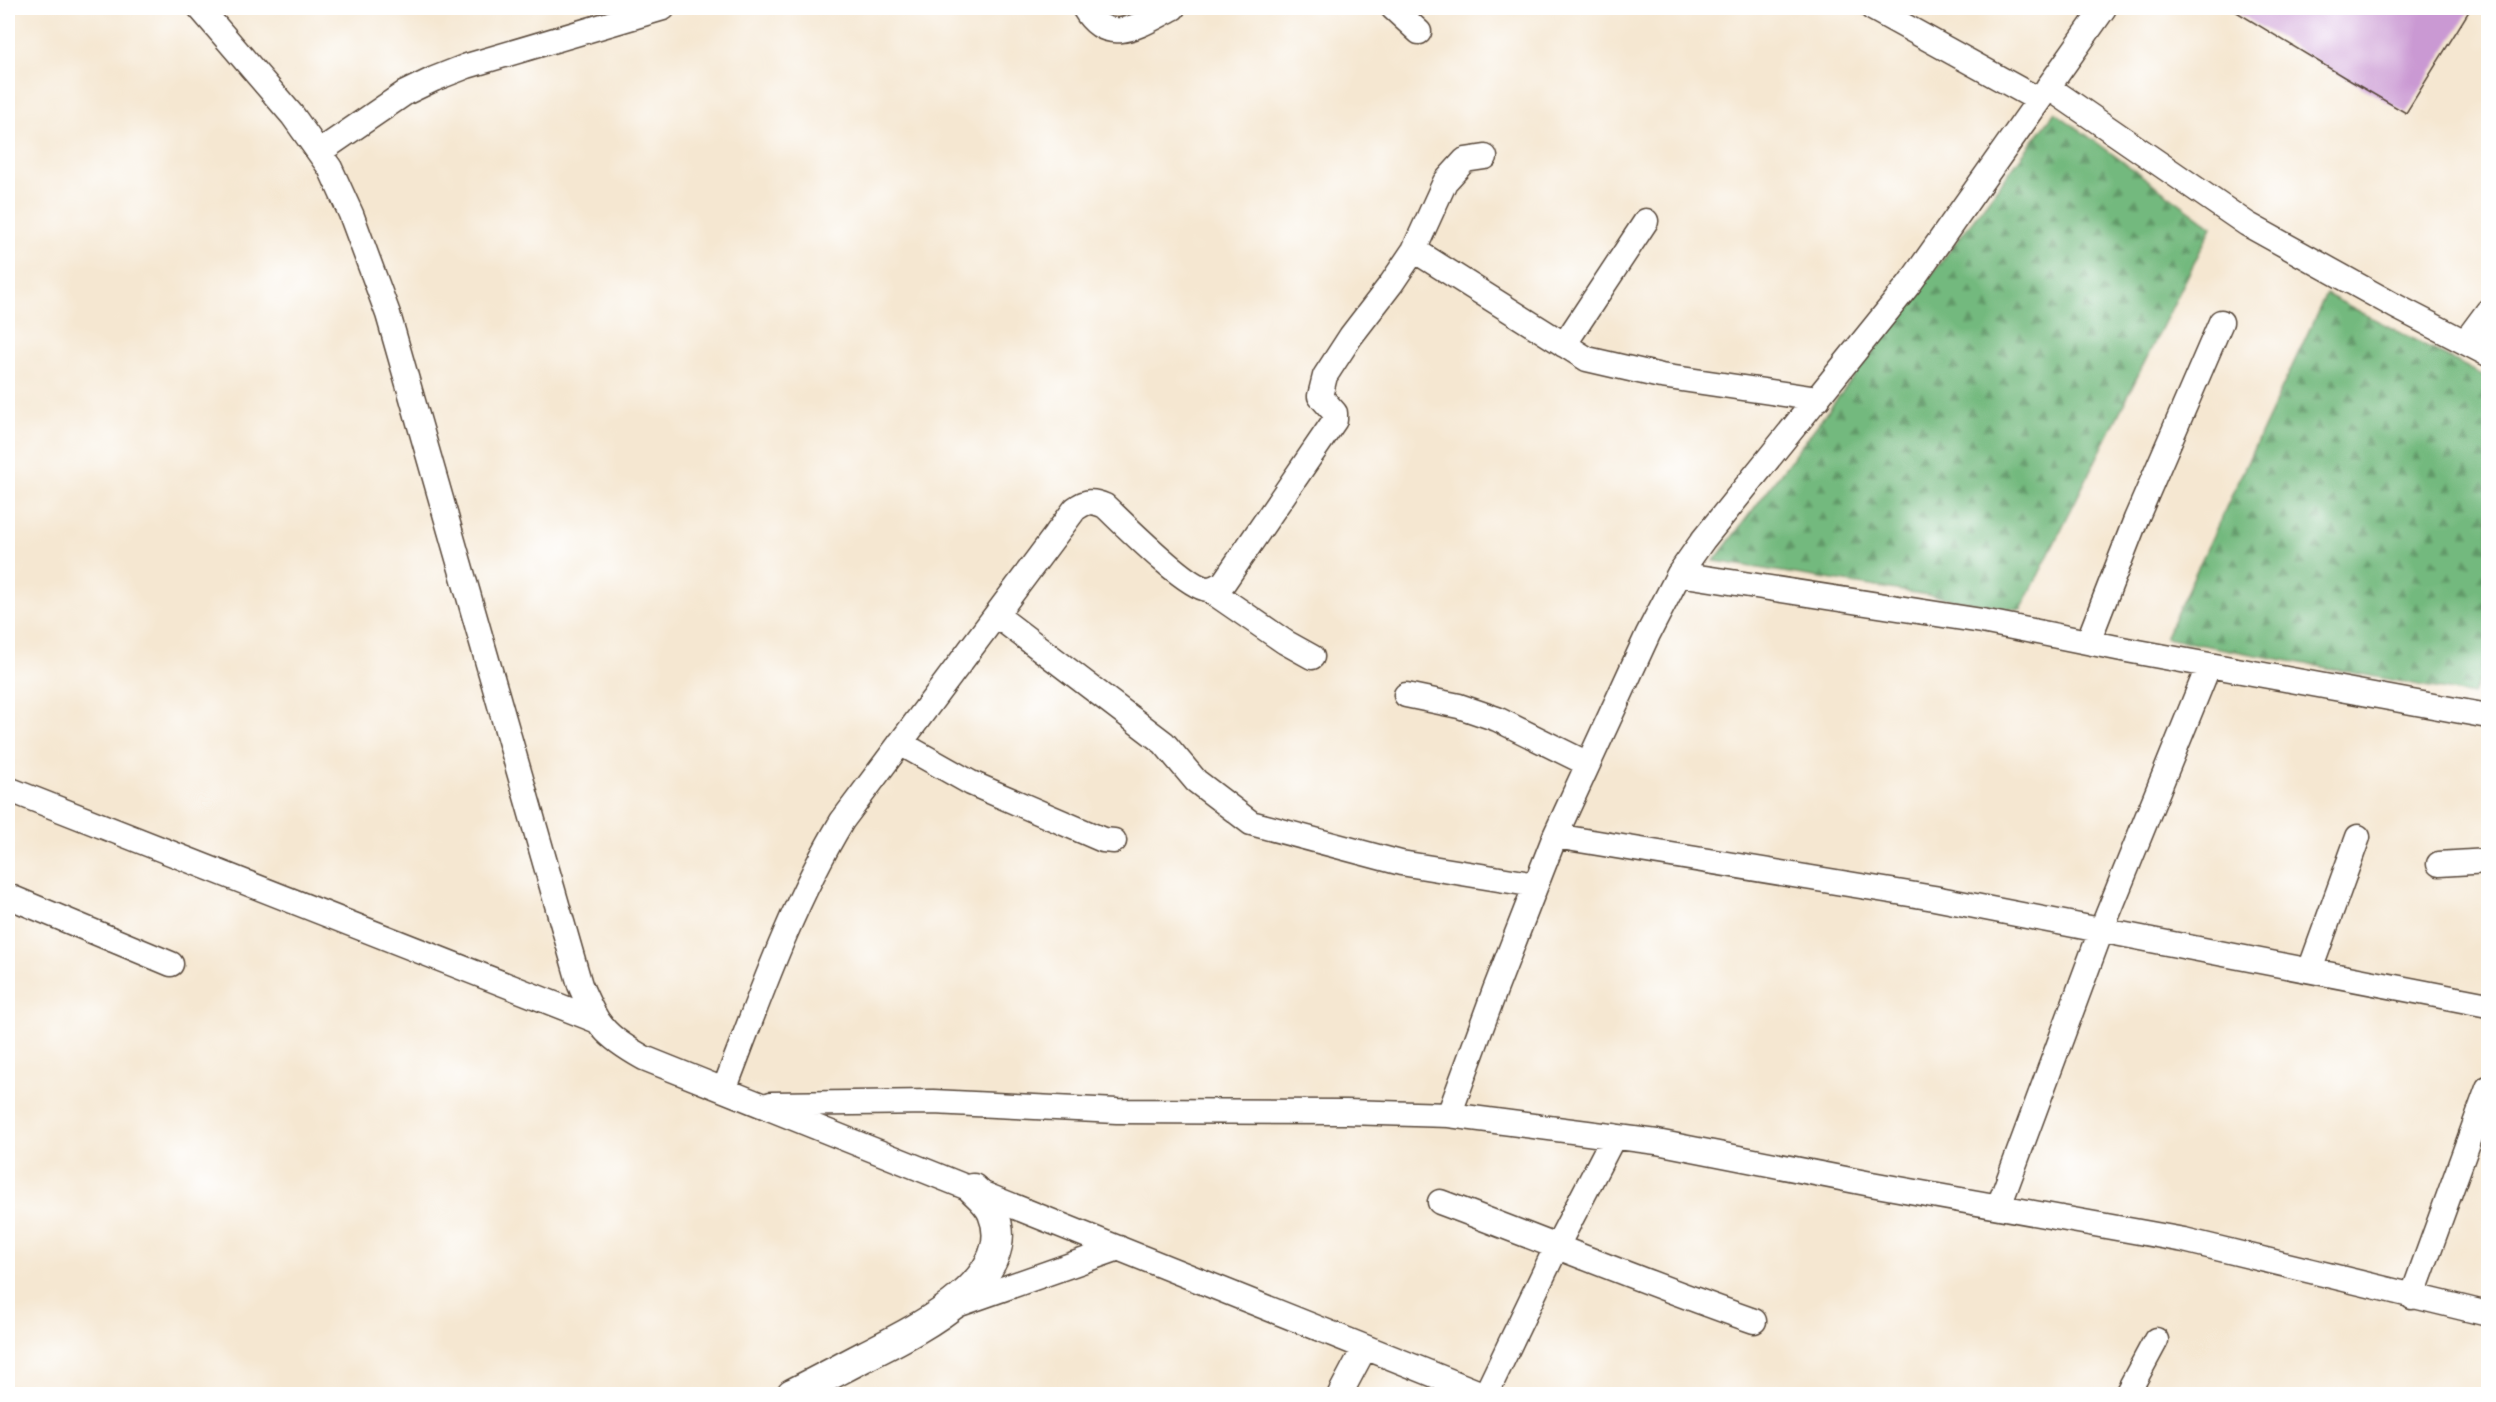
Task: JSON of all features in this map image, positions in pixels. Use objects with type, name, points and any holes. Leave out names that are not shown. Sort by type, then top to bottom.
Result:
[{"type":"main road","points":[[792,1395],[922,1326],[973,1287],[995,1251],[998,1231],[994,1213],[987,1202],[973,1189]]},
{"type":"street","points":[[200,8],[293,116],[330,168],[351,214],[388,314],[580,985],[596,1020],[616,1042],[644,1058],[756,1104],[1484,1395],[1557,1245],[1614,1136]]},
{"type":"street","points":[[319,152],[405,93],[434,79],[467,66],[663,8]]},
{"type":"street","points":[[1084,8],[1089,17],[1103,28],[1120,31],[1135,27],[1173,8]]},
{"type":"street","points":[[1393,8],[1419,32]]},
{"type":"street","points":[[1872,8],[2044,94],[2247,225],[2488,354]]},
{"type":"street","points":[[1449,1115],[1555,836],[1648,634],[1679,574],[1703,540],[1910,283],[2104,8]]},
{"type":"street","points":[[1208,589],[1217,587],[1232,573],[1333,424],[1335,413],[1320,396],[1325,376],[1351,336],[1414,250],[1445,182],[1465,160],[1485,157]]},
{"type":"street","points":[[1564,345],[1647,221]]},
{"type":"street","points":[[1414,250],[1564,345],[1597,362],[1661,376],[1818,399]]},
{"type":"street","points":[[2465,342],[2488,311]]},
{"type":"street","points":[[2088,642],[2136,519],[2221,322]]},
{"type":"street","points":[[724,1090],[782,940],[817,863],[842,822],[1075,509],[1085,502],[1095,501],[1105,506],[1169,565],[1192,582],[1208,589],[1285,642],[1312,657]]},
{"type":"street","points":[[1679,574],[1982,621],[2488,716]]},
{"type":"street","points":[[996,615],[1164,743],[1196,781],[1251,823],[1401,863],[1536,885]]},
{"type":"street","points":[[1999,1206],[2101,931],[2209,664]]},
{"type":"street","points":[[1406,695],[1459,706],[1497,719],[1588,764]]},
{"type":"street","points":[[900,743],[971,783],[1103,840],[1114,841]]},
{"type":"street","points":[[8,789],[596,1020]]},
{"type":"street","points":[[1555,836],[1923,896],[2488,1005]]},
{"type":"street","points":[[2310,970],[2358,837]]},
{"type":"street","points":[[2439,864],[2488,861]]},
{"type":"street","points":[[8,896],[171,964]]},
{"type":"street","points":[[2412,1297],[2488,1088]]},
{"type":"street","points":[[756,1104],[933,1102],[1117,1111],[1449,1115],[1657,1142],[1871,1184],[2184,1240],[2488,1314]]},
{"type":"street","points":[[1440,1202],[1557,1245],[1660,1288],[1754,1321]]},
{"type":"street","points":[[951,1306],[1119,1248]]},
{"type":"street","points":[[2127,1395],[2156,1340]]},
{"type":"street","points":[[1340,1395],[1365,1347]]},
{"type":"green space","points":[[2055,112],[2212,227],[2021,610],[1714,561]]},
{"type":"green space","points":[[2326,294],[2488,378],[2488,656],[2473,695],[2165,638]]},
{"type":"building","points":[[2230,8],[2471,8],[2406,113]]}]
